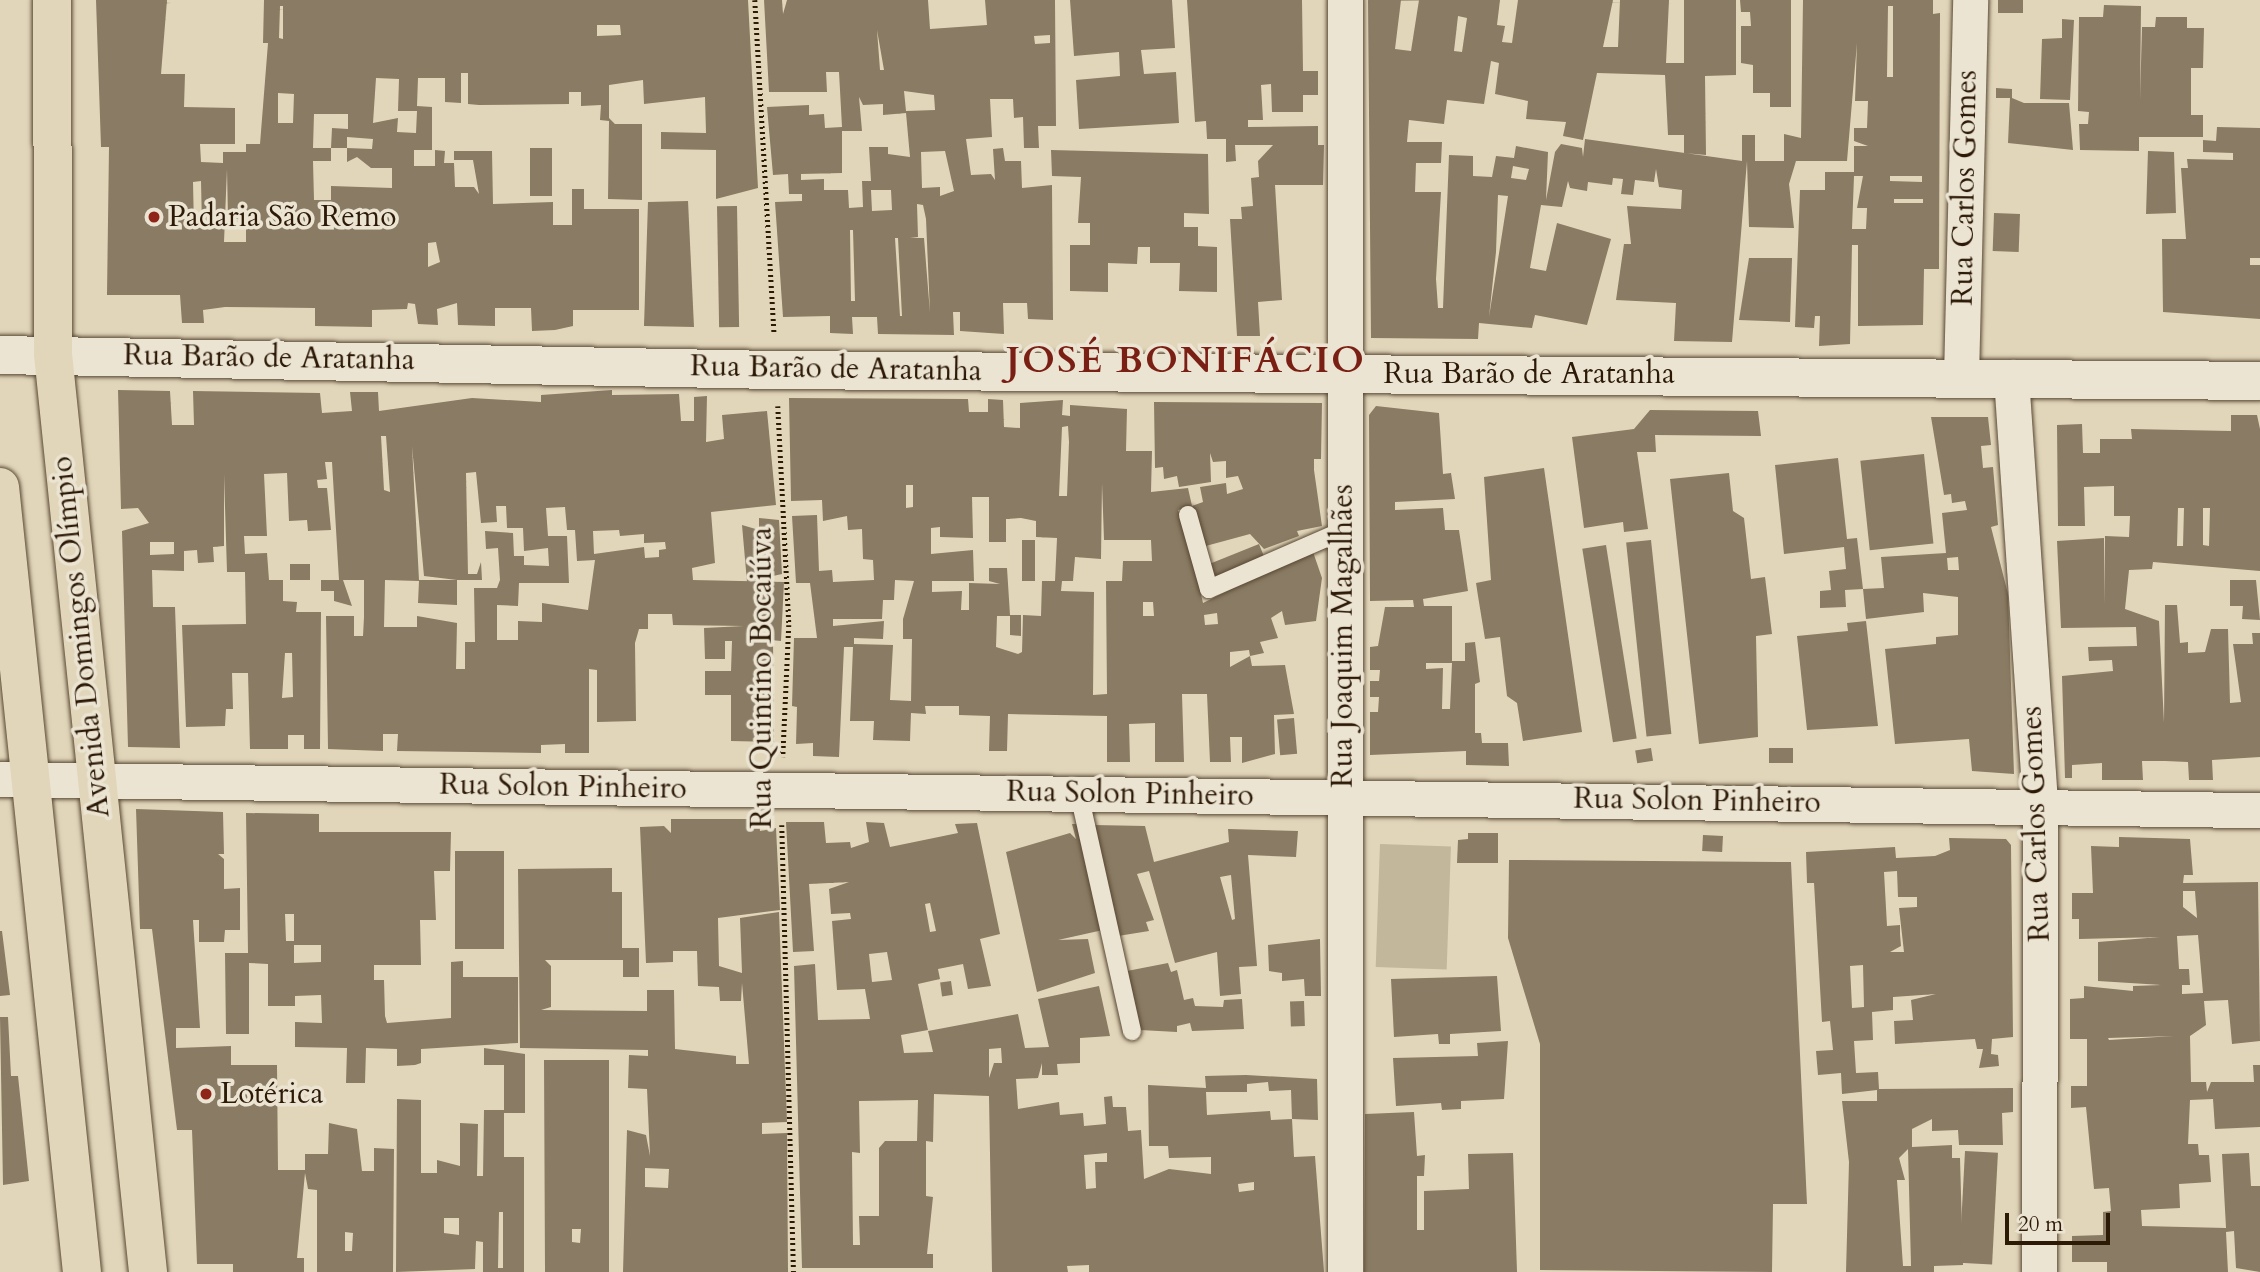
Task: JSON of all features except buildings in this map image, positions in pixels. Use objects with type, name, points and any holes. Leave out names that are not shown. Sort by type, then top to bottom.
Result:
[{"type":"main road","name":"Avenida Domingos Olímpio","points":[[52,0],[53,354],[148,1272]]},
{"type":"main road","points":[[0,487],[15,779],[82,1272]]},
{"type":"street","name":"Rua Joaquim Magalhães","points":[[1345,0],[1342,797],[1345,1272]]},
{"type":"street","name":"Rua Carlos Gomes","points":[[1961,377],[1970,0]]},
{"type":"street","name":"Rua Barão de Aratanha","points":[[0,355],[776,370],[2260,380]]},
{"type":"street","name":"Rua Carlos Gomes","points":[[2011,377],[2040,806],[2039,1272]]},
{"type":"street","name":"Rua Solon Pinheiro","points":[[15,779],[2260,810]]},
{"type":"lane","points":[[1188,515],[1209,589],[1344,530]]},
{"type":"lane","points":[[1079,794],[1132,1031]]},
{"type":"path","name":"Rua Quintino Bocaiúva","points":[[755,0],[789,625],[781,790],[794,1272]]},
{"type":"shaded area","points":[[1380,844],[1451,846],[1447,969],[1376,967]]},
{"type":"place","name":"Padaria São Remo","points":[[154,217]]},
{"type":"place","name":"Lotérica","points":[[206,1094]]},
{"type":"district","name":"JOSÉ BONIFÁCIO","points":[[1186,360]]}]
